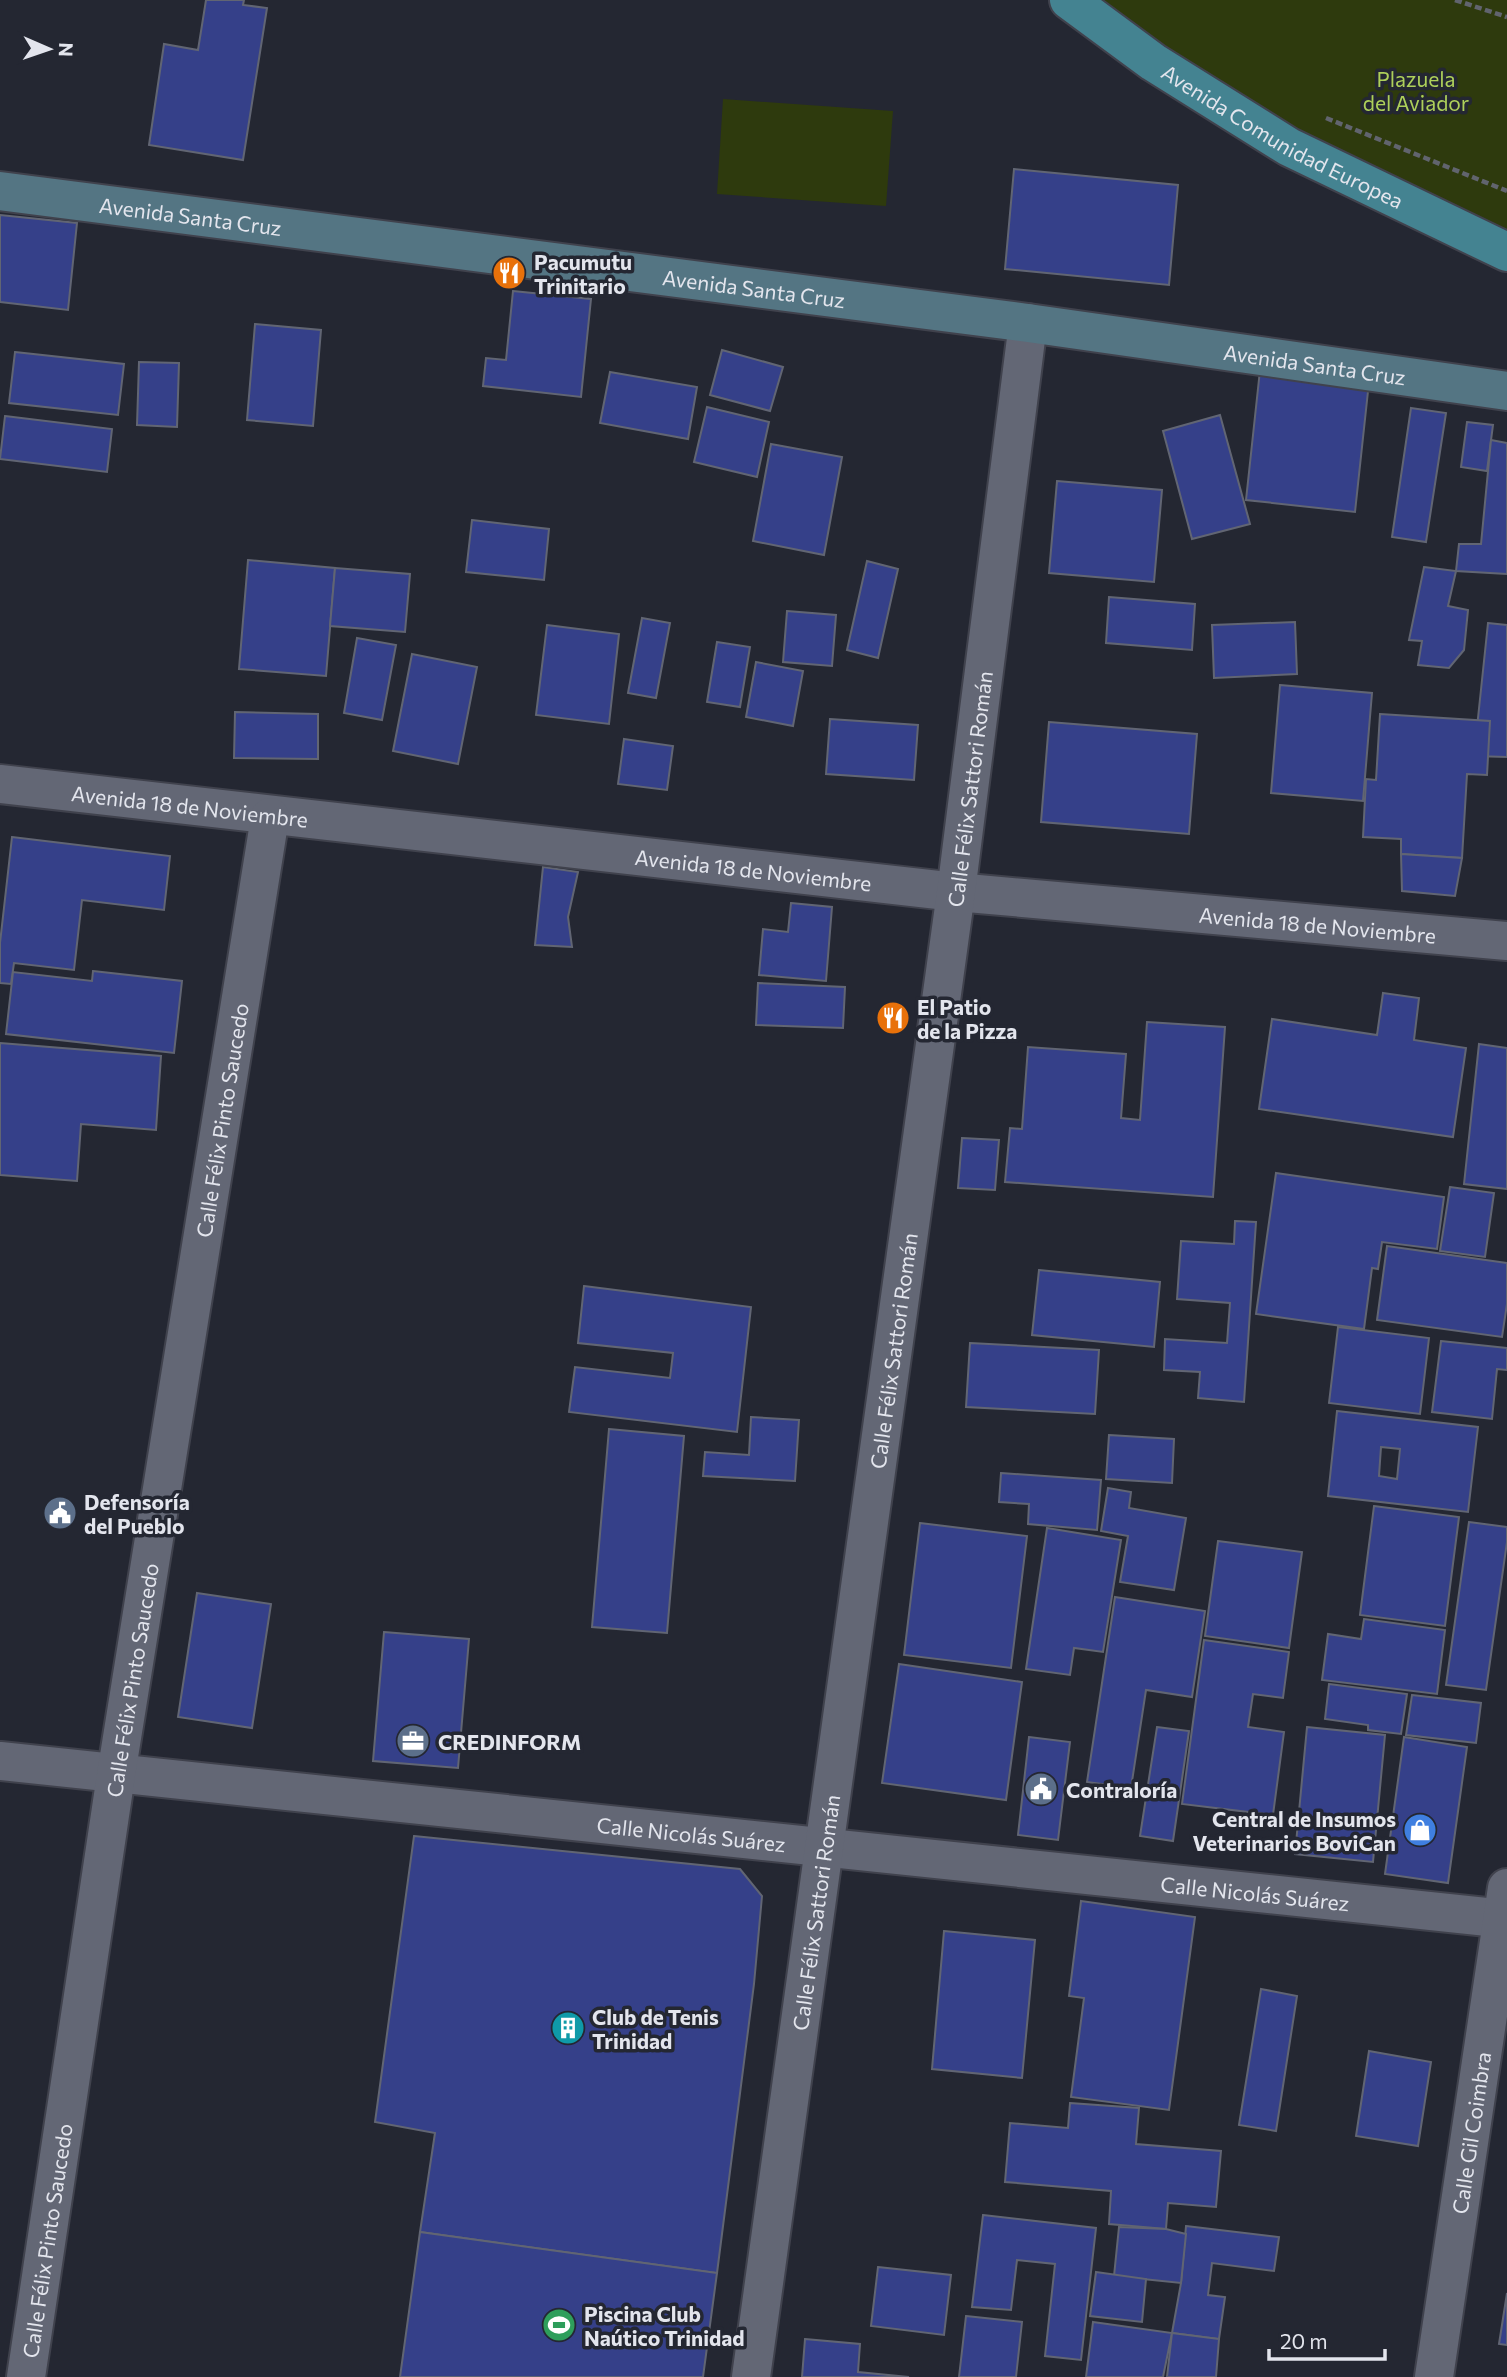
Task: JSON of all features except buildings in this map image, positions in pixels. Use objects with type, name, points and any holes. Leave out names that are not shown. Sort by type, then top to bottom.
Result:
[{"type":"main road","name":"Avenida Comunidad Europea","points":[[1069,0],[1153,62],[1289,147],[1507,252]]},
{"type":"main road","name":"Avenida Santa Cruz","points":[[0,191],[1028,323],[1507,391]]},
{"type":"street","name":"Calle Félix Sattori Román","points":[[751,2377],[956,892],[1028,323]]},
{"type":"street","name":"Avenida 18 de Noviembre","points":[[0,785],[956,892],[1507,941]]},
{"type":"street","name":"Calle Félix Pinto Saucedo","points":[[26,2377],[116,1775],[270,817]]},
{"type":"street","name":"Calle Nicolás Suárez","points":[[0,1761],[823,1847],[1505,1909]]},
{"type":"street","name":"Calle Gil Coimbra","points":[[1434,2377],[1505,1909]]},
{"type":"path","points":[[1455,0],[1507,17]]},
{"type":"path","points":[[1324,117],[1507,191]]},
{"type":"green space","name":"Plazuela del Aviador","points":[[1099,0],[1507,0],[1507,233],[1289,128],[1161,49]]},
{"type":"green space","points":[[723,99],[893,111],[886,206],[717,194]]},
{"type":"place","name":"Pacumutu Trinitario","points":[[509,273]]},
{"type":"place","name":"El Patio de la Pizza","points":[[893,1018]]},
{"type":"place","name":"Defensoría del Pueblo","points":[[60,1513]]},
{"type":"place","name":"CREDINFORM","points":[[413,1741]]},
{"type":"place","name":"Contraloría","points":[[1041,1789]]},
{"type":"place","name":"Central de Insumos Veterinarios BoviCan","points":[[1420,1830]]},
{"type":"place","name":"Club de Tenis Trinidad","points":[[568,2028]]},
{"type":"place","name":"Piscina Club Naútico Trinidad","points":[[559,2325]]}]
